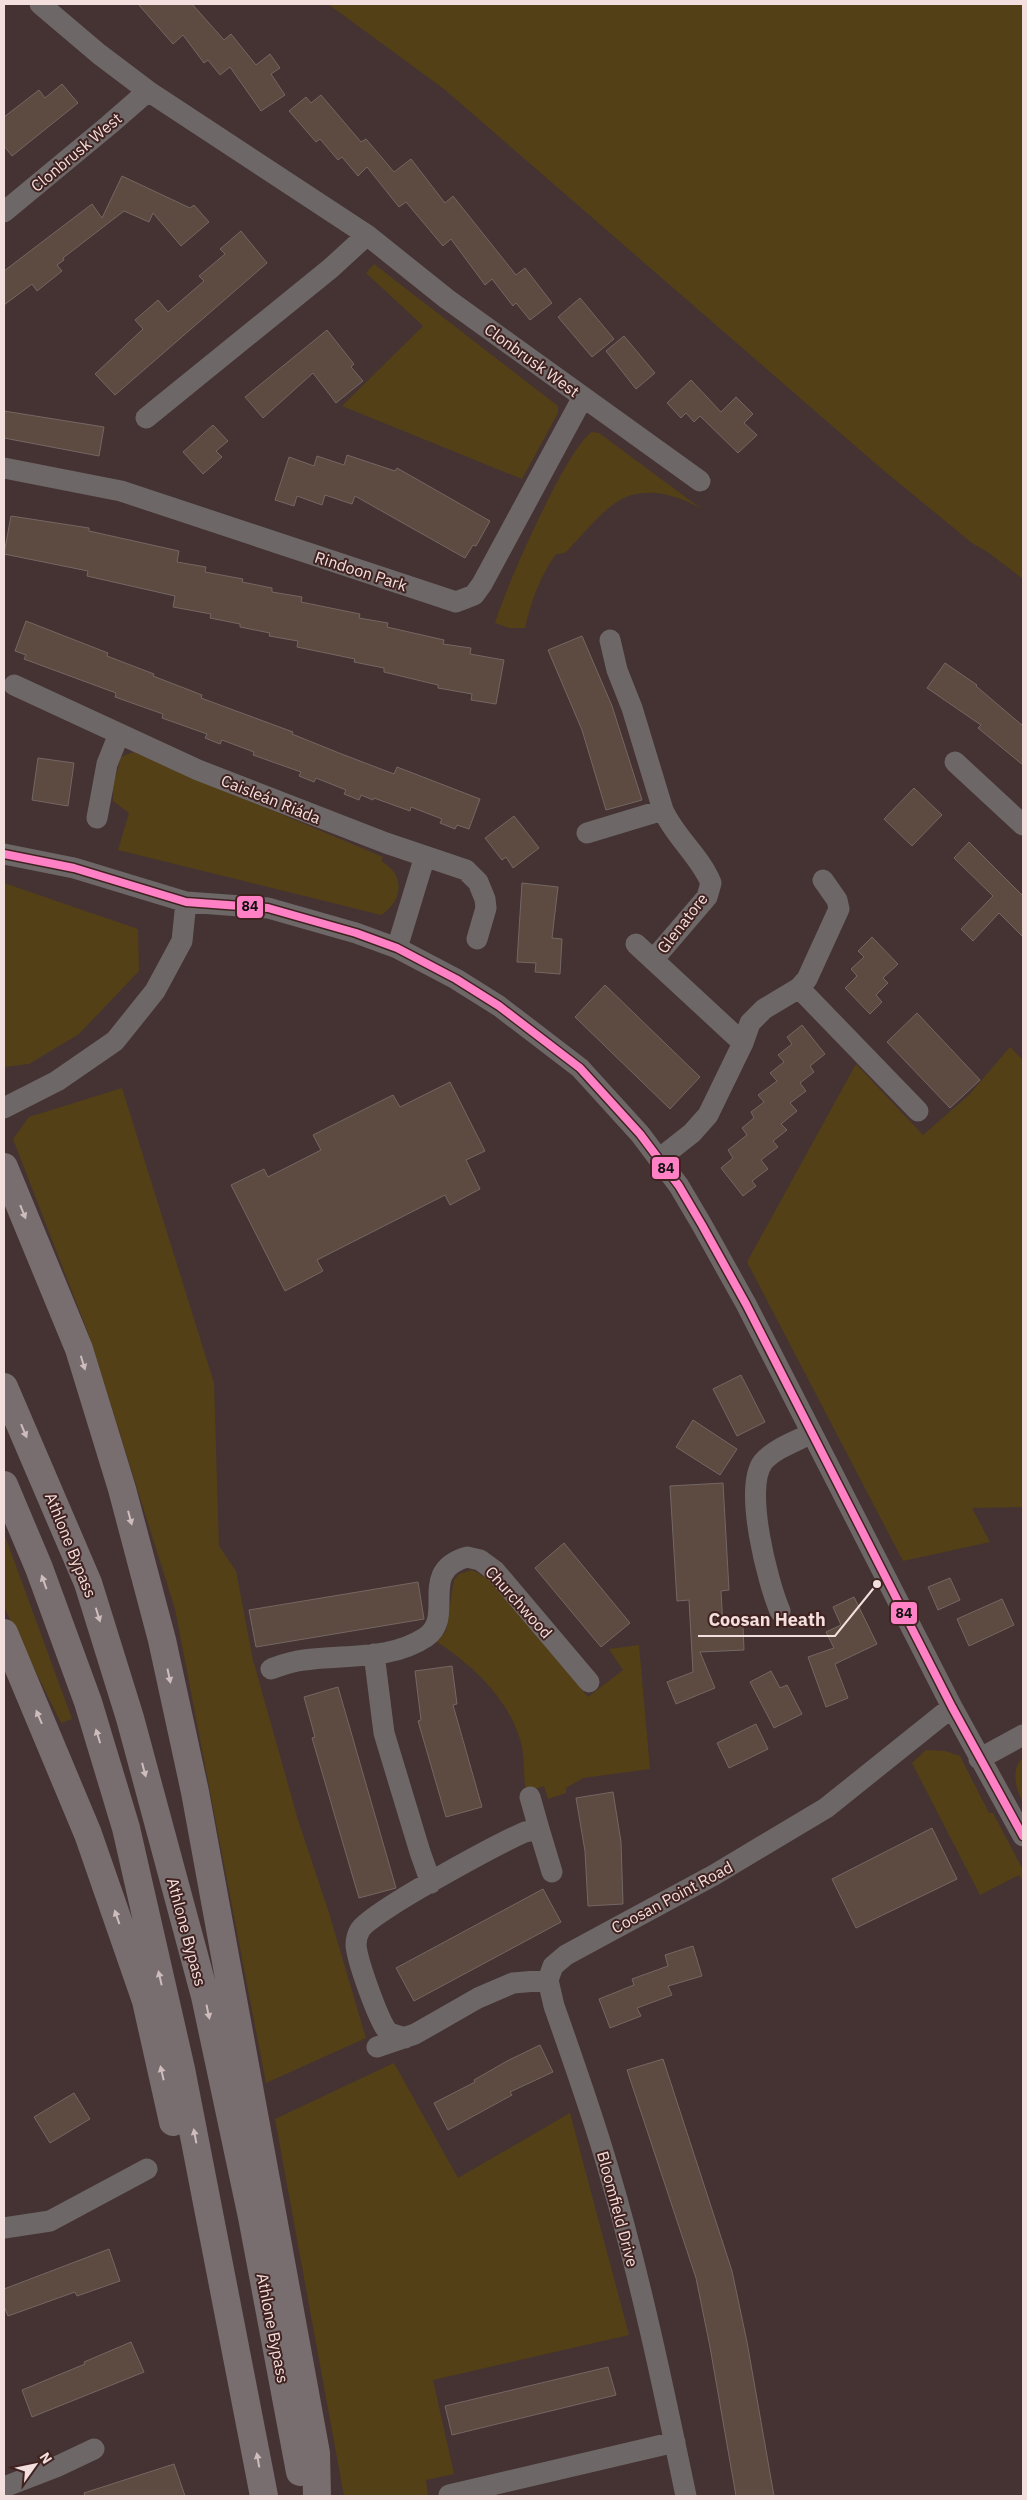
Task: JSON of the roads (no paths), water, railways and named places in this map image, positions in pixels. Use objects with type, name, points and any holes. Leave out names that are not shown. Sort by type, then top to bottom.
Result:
[{"type":"highway","points":[[4,1167],[78,1349],[122,1489],[162,1640],[195,1792],[314,2444],[317,2496]]},
{"type":"highway","name":"Athlone Bypass","points":[[4,1387],[88,1583],[135,1737],[204,1996],[252,2217],[305,2496]]},
{"type":"highway","points":[[4,1485],[39,1568],[88,1702],[126,1828],[182,2069],[252,2424],[264,2496]]},
{"type":"highway","points":[[4,1633],[88,1834],[146,2001],[176,2132],[220,2351],[252,2424]]},
{"type":"street","name":"Clonbrusk West","points":[[40,4],[99,54],[148,90],[367,235],[448,299],[700,481]]},
{"type":"street","name":"Clonbrusk West","points":[[4,212],[148,90]]},
{"type":"street","points":[[146,418],[331,268],[367,235]]},
{"type":"street","name":"Rindoon Park","points":[[4,468],[121,491],[448,600],[462,601],[474,595],[482,584],[583,397]]},
{"type":"street","name":"Glenatore","points":[[610,640],[663,810],[703,867],[711,883],[707,897],[653,960]]},
{"type":"street","name":"Caisleán Riáda","points":[[14,685],[119,734],[290,807],[466,870],[478,882],[486,908],[477,939]]},
{"type":"street","points":[[97,818],[107,764],[119,734]]},
{"type":"street","points":[[955,762],[1023,825]]},
{"type":"street","points":[[587,833],[663,810]]},
{"type":"street","points":[[4,854],[74,868],[186,902],[268,908],[356,933],[397,948],[456,979],[500,1006],[565,1055],[598,1086],[659,1159],[688,1201],[727,1269],[952,1707],[1023,1836]]},
{"type":"street","points":[[397,948],[425,856]]},
{"type":"street","points":[[659,1159],[704,1122],[754,1018],[776,1000],[799,988],[812,972],[838,908],[837,900],[823,880]]},
{"type":"street","points":[[4,1108],[57,1082],[115,1040],[155,991],[182,941],[186,902]]},
{"type":"street","name":"Glenatore","points":[[636,944],[743,1044]]},
{"type":"street","points":[[799,988],[918,1110]]},
{"type":"street","points":[[780,1611],[767,1577],[761,1541],[756,1498],[759,1472],[762,1464],[779,1450],[812,1433]]},
{"type":"street","name":"Churchwood","points":[[271,1669],[304,1660],[374,1654],[405,1648],[432,1632],[437,1624],[438,1586],[441,1576],[448,1566],[467,1557],[480,1560],[495,1571],[589,1682]]},
{"type":"street","points":[[374,1654],[384,1733],[431,1883]]},
{"type":"street","name":"Coosan Point Road","points":[[548,1980],[553,1966],[566,1955],[714,1875],[826,1808],[952,1707]]},
{"type":"street","points":[[979,1758],[1023,1735]]},
{"type":"street","points":[[530,1797],[552,1872]]},
{"type":"street","points":[[404,2038],[389,2034],[384,2028],[358,1952],[356,1938],[361,1928],[374,1916],[512,1837],[539,1829]]},
{"type":"street","points":[[376,2047],[415,2034],[478,1998],[513,1983],[548,1980]]},
{"type":"street","name":"Bloomfield Drive","points":[[548,1980],[554,2006],[610,2176],[648,2318],[686,2496]]},
{"type":"street","points":[[4,2228],[50,2221],[147,2169]]},
{"type":"street","points":[[449,2495],[675,2442]]},
{"type":"street","points":[[4,2485],[56,2467],[94,2449]]},
{"type":"place","name":"Coosan Heath","points":[[877,1584]]}]
